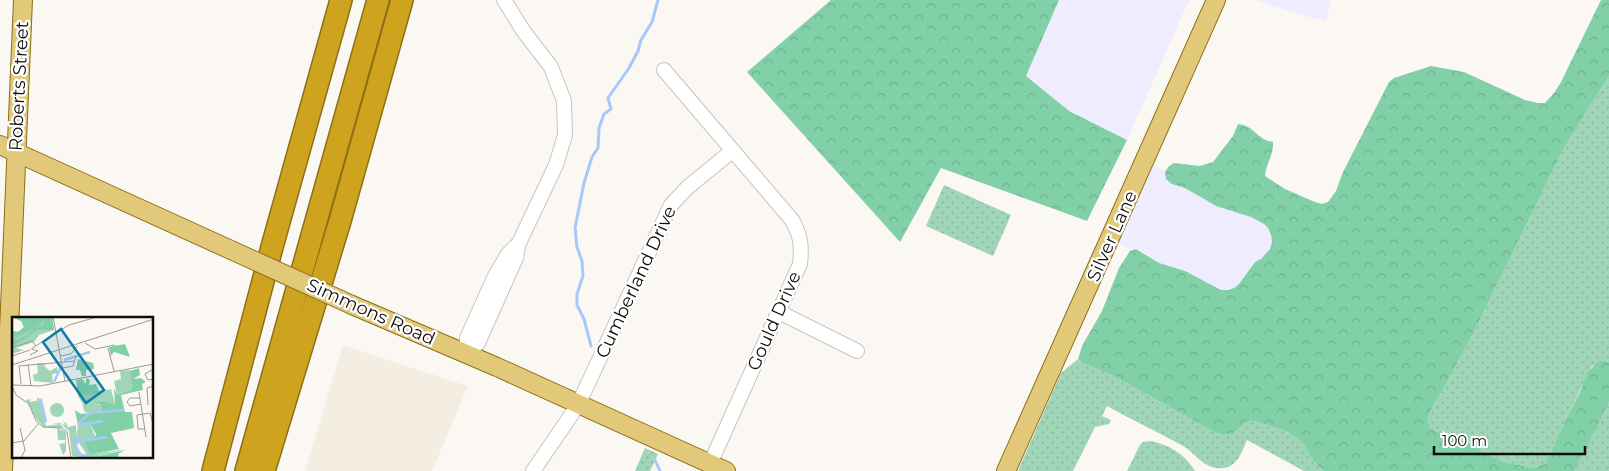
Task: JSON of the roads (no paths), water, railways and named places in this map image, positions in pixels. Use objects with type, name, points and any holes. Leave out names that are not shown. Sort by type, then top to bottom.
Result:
[{"type":"highway","points":[[213,471],[341,0]]},
{"type":"highway","points":[[235,471],[367,0]]},
{"type":"highway","points":[[258,471],[275,369],[378,0]]},
{"type":"highway","points":[[258,471],[340,221],[402,0]]},
{"type":"highway","points":[[199,471],[226,420]]},
{"type":"main road","name":"Roberts Street","points":[[3,471],[8,149],[23,0]]},
{"type":"main road","name":"Silver Lane","points":[[1006,471],[1216,0]]},
{"type":"main road","name":"Simmons Road","points":[[8,149],[352,305],[726,471]]},
{"type":"street","points":[[466,354],[478,343],[508,264],[516,258],[518,244],[558,158],[565,136],[564,101],[551,68],[524,32],[504,0]]},
{"type":"street","name":"Gould Drive","points":[[664,70],[792,220],[802,246],[800,264],[710,464]]},
{"type":"street","name":"Cumberland Drive","points":[[533,471],[578,405],[671,205],[688,187],[732,151]]},
{"type":"street","points":[[779,312],[857,351]]},
{"type":"waterway","points":[[591,346],[584,319],[577,305],[577,294],[583,276],[575,228],[584,183],[592,157],[598,148],[599,128],[604,114],[611,109],[608,98],[629,68],[638,51],[641,40],[652,22],[658,0]]},
{"type":"waterway","points":[[655,460],[660,471]]}]
